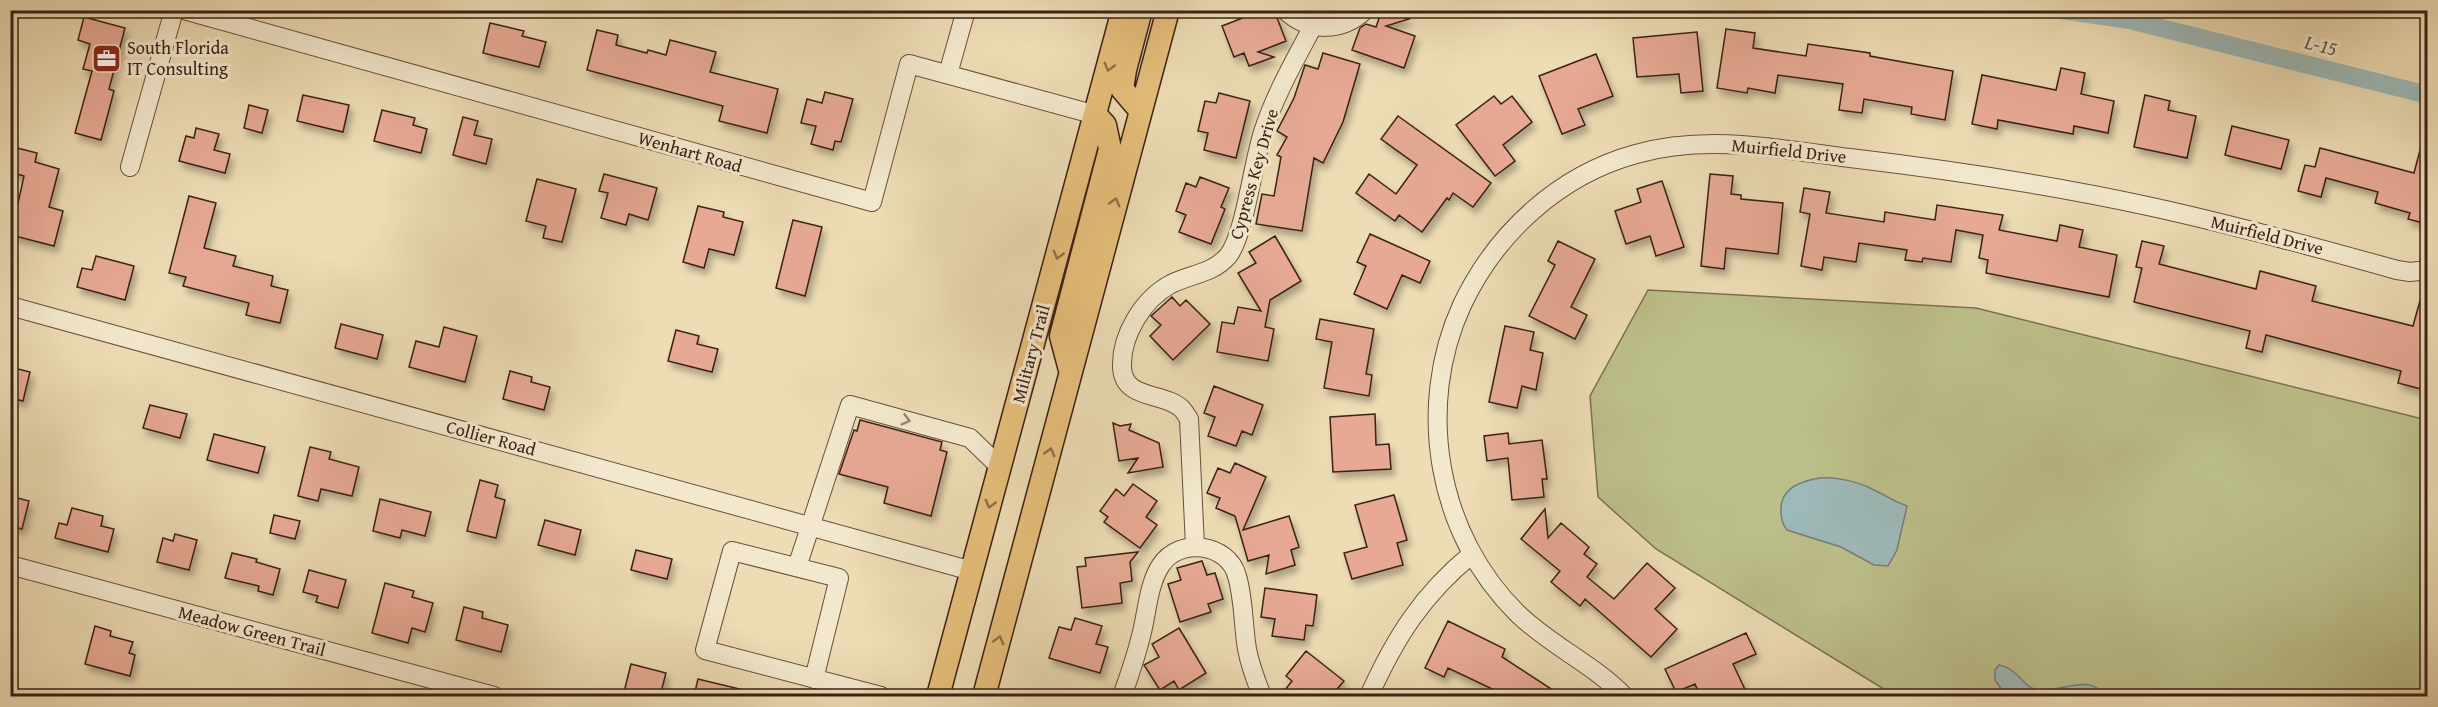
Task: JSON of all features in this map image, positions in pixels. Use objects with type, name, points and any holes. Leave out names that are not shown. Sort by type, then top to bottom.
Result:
[{"type":"main road","name":"Military Trail","points":[[938,696],[1124,10]]},
{"type":"main road","points":[[1140,110],[1122,89],[1141,10]]},
{"type":"main road","points":[[984,696],[1168,10]]},
{"type":"main road","points":[[1071,371],[1061,336],[1110,149],[1105,125],[1096,114]]},
{"type":"street","points":[[130,166],[174,10]]},
{"type":"street","name":"Wenhart Road","points":[[184,10],[872,202],[909,64],[1096,114]]},
{"type":"street","points":[[948,74],[966,10]]},
{"type":"street","points":[[1285,10],[1301,22],[1313,26],[1340,26],[1352,21],[1365,10]]},
{"type":"street","name":"Cypress Key Drive","points":[[1195,546],[1189,419],[1182,408],[1172,402],[1135,390],[1126,381],[1122,369],[1123,356],[1131,328],[1148,302],[1170,284],[1208,271],[1219,264],[1229,255],[1236,243],[1264,129],[1281,86],[1313,26]]},
{"type":"street","name":"Muirfield Drive","points":[[1624,696],[1603,676],[1547,639],[1519,615],[1502,596],[1472,554],[1460,529],[1447,493],[1440,456],[1438,393],[1444,356],[1455,320],[1484,264],[1500,244],[1526,216],[1565,186],[1599,168],[1634,154],[1671,146],[1708,143],[1746,145],[1922,166],[2027,183],[2150,206],[2258,232],[2397,270],[2410,272],[2427,270]]},
{"type":"street","name":"Collier Road","points":[[10,306],[972,571]]},
{"type":"street","points":[[797,567],[850,405],[970,438],[1000,467]]},
{"type":"street","points":[[1122,696],[1141,637],[1155,577],[1161,565],[1170,555],[1195,546],[1211,549],[1231,563],[1237,575],[1247,649],[1262,696]]},
{"type":"street","points":[[814,679],[839,578],[732,551],[705,650],[814,679],[881,696]]},
{"type":"street","points":[[1370,696],[1383,666],[1409,620],[1438,585],[1472,554]]},
{"type":"street","name":"Meadow Green Trail","points":[[10,565],[494,696]]},
{"type":"green space","points":[[1648,290],[1976,308],[2427,420],[2427,696],[1895,696],[1656,549],[1598,497],[1590,396]]},
{"type":"water","points":[[1820,478],[1840,479],[1860,484],[1907,506],[1897,550],[1888,566],[1874,565],[1841,547],[1787,530],[1781,515],[1783,497],[1792,487]]},
{"type":"water","points":[[1999,665],[2011,670],[2028,686],[2038,690],[2083,684],[2091,685],[2105,696],[2006,696],[1995,680],[1995,670]]},
{"type":"building","points":[[1263,10],[1274,10],[1286,41],[1258,52],[1274,57],[1249,66],[1244,53],[1234,57],[1222,26]]},
{"type":"building","points":[[1382,10],[1409,19],[1386,26],[1415,36],[1404,68],[1352,50],[1360,28],[1366,24],[1376,27]]},
{"type":"building","points":[[84,17],[125,28],[109,89],[114,91],[101,140],[75,133],[92,71],[83,69],[90,44],[78,40]]},
{"type":"building","points":[[490,23],[524,31],[522,36],[546,42],[539,67],[483,53]]},
{"type":"building","points":[[1726,29],[1755,33],[1753,48],[1806,56],[1808,44],[1870,53],[1870,56],[1953,71],[1945,120],[1911,114],[1912,107],[1864,99],[1862,113],[1839,110],[1843,84],[1778,75],[1775,93],[1748,88],[1747,93],[1717,88]]},
{"type":"building","points":[[597,30],[618,35],[616,45],[647,53],[648,50],[666,55],[670,40],[716,52],[710,72],[778,89],[767,133],[719,121],[723,106],[587,70]]},
{"type":"building","points":[[1697,32],[1703,91],[1681,93],[1679,74],[1637,77],[1633,38]]},
{"type":"building","points":[[1323,53],[1360,64],[1343,122],[1323,163],[1314,158],[1302,231],[1256,224],[1262,194],[1274,196],[1281,157],[1277,155],[1287,137],[1277,131],[1294,98],[1305,65],[1318,69]]},
{"type":"building","points":[[1596,54],[1613,96],[1578,109],[1585,125],[1562,134],[1539,76]]},
{"type":"building","points":[[2061,68],[2085,73],[2081,94],[2114,101],[2108,133],[2074,126],[2073,134],[1998,120],[1997,129],[1972,124],[1982,75],[2056,90]]},
{"type":"building","points":[[825,92],[853,99],[841,142],[835,141],[833,150],[811,144],[816,126],[801,123],[807,99],[822,103]]},
{"type":"building","points":[[1219,93],[1250,101],[1236,158],[1204,150],[1208,133],[1198,131],[1205,101],[1216,103]]},
{"type":"building","points":[[303,95],[349,105],[343,132],[297,121]]},
{"type":"building","points":[[2145,95],[2170,101],[2168,110],[2196,116],[2187,158],[2134,147]]},
{"type":"building","points":[[1494,96],[1501,104],[1512,96],[1532,122],[1503,145],[1515,161],[1495,176],[1456,125]]},
{"type":"building","points":[[249,105],[268,110],[262,133],[244,128]]},
{"type":"building","points":[[382,110],[415,118],[413,125],[427,129],[421,153],[374,141]]},
{"type":"building","points":[[1398,116],[1491,183],[1473,207],[1453,193],[1422,232],[1399,215],[1395,221],[1356,193],[1369,174],[1396,194],[1417,165],[1381,139]]},
{"type":"building","points":[[463,117],[478,121],[474,135],[492,139],[486,164],[453,155]]},
{"type":"building","points":[[2232,126],[2289,140],[2281,169],[2225,155]]},
{"type":"building","points":[[196,128],[219,134],[214,150],[230,154],[225,173],[179,161],[186,136],[194,138]]},
{"type":"building","points":[[2423,139],[2427,139],[2427,224],[2408,219],[2410,213],[2375,203],[2378,192],[2326,178],[2321,197],[2298,191],[2305,165],[2315,167],[2320,148],[2414,173]]},
{"type":"building","points":[[17,148],[37,153],[35,162],[59,169],[49,207],[63,211],[54,246],[11,235],[24,176],[10,172]]},
{"type":"building","points":[[604,174],[657,188],[648,220],[629,214],[626,225],[601,218],[608,193],[599,191]]},
{"type":"building","points":[[1710,174],[1733,176],[1731,194],[1741,195],[1741,199],[1783,203],[1778,254],[1726,248],[1724,269],[1701,266]]},
{"type":"building","points":[[1200,177],[1229,188],[1221,207],[1225,209],[1211,244],[1179,232],[1186,215],[1176,211],[1186,183],[1196,187]]},
{"type":"building","points":[[537,179],[576,189],[562,242],[543,238],[546,226],[526,221]]},
{"type":"building","points":[[1662,181],[1684,247],[1656,256],[1650,236],[1626,244],[1615,211],[1641,202],[1637,189]]},
{"type":"building","points":[[1804,188],[1830,192],[1826,213],[1884,222],[1885,212],[1935,220],[1937,205],[2003,215],[1999,230],[2057,241],[2060,225],[2083,230],[2079,247],[2117,255],[2109,297],[1986,273],[1988,260],[1979,258],[1983,235],[1956,230],[1951,262],[1923,258],[1922,262],[1905,260],[1907,250],[1859,243],[1856,262],[1824,257],[1822,270],[1801,266],[1810,214],[1800,212]]},
{"type":"building","points":[[189,196],[216,203],[204,248],[236,256],[233,266],[273,276],[271,286],[288,290],[280,323],[246,315],[249,303],[183,286],[186,277],[169,273]]},
{"type":"building","points":[[698,206],[724,212],[723,217],[743,222],[734,255],[709,249],[704,268],[683,262]]},
{"type":"building","points":[[793,220],[822,227],[805,296],[776,288]]},
{"type":"building","points":[[1370,234],[1430,261],[1420,283],[1402,275],[1387,309],[1354,294],[1366,266],[1357,262]]},
{"type":"building","points":[[1275,236],[1301,281],[1270,300],[1265,327],[1274,329],[1268,361],[1217,352],[1222,322],[1234,324],[1238,307],[1261,311],[1238,273],[1256,263],[1249,252]]},
{"type":"building","points":[[1558,241],[1595,259],[1571,307],[1587,315],[1575,339],[1529,316],[1555,265],[1548,261]]},
{"type":"building","points":[[2142,241],[2164,246],[2159,264],[2256,289],[2260,271],[2316,286],[2312,301],[2413,326],[2423,290],[2427,291],[2427,366],[2421,389],[2398,383],[2401,371],[2266,335],[2262,352],[2246,348],[2250,331],[2134,302],[2142,268],[2136,267]]},
{"type":"building","points":[[96,256],[134,266],[125,300],[77,287],[82,268],[92,270]]},
{"type":"building","points":[[1172,297],[1180,306],[1186,300],[1210,324],[1173,360],[1150,336],[1161,325],[1151,316]]},
{"type":"building","points":[[1320,319],[1374,329],[1366,374],[1372,375],[1369,396],[1324,388],[1332,342],[1316,339]]},
{"type":"building","points":[[341,324],[383,335],[377,359],[335,348]]},
{"type":"building","points":[[1505,326],[1534,332],[1530,350],[1543,353],[1536,390],[1522,386],[1517,408],[1489,402]]},
{"type":"building","points":[[444,327],[477,336],[465,382],[409,367],[416,341],[439,347]]},
{"type":"building","points":[[676,330],[699,336],[697,344],[718,349],[712,372],[668,361]]},
{"type":"building","points":[[10,367],[30,372],[23,401],[10,398]]},
{"type":"building","points":[[510,371],[532,377],[531,382],[550,387],[544,410],[503,399]]},
{"type":"building","points":[[1214,386],[1263,405],[1252,435],[1242,431],[1236,446],[1208,436],[1215,417],[1204,413]]},
{"type":"building","points":[[150,405],[187,414],[180,438],[143,428]]},
{"type":"building","points":[[1375,414],[1376,445],[1389,444],[1391,469],[1333,472],[1330,417]]},
{"type":"building","points":[[860,420],[942,442],[940,450],[947,452],[931,516],[884,503],[888,487],[839,474],[854,430],[857,431]]},
{"type":"building","points":[[1113,423],[1120,426],[1131,424],[1129,430],[1159,443],[1163,467],[1128,473],[1138,458],[1119,461]]},
{"type":"building","points":[[1508,433],[1509,444],[1542,440],[1547,479],[1542,479],[1544,497],[1512,500],[1508,458],[1487,461],[1484,436]]},
{"type":"building","points":[[214,434],[265,447],[258,473],[207,460]]},
{"type":"building","points":[[310,447],[331,452],[329,459],[359,467],[352,496],[321,489],[318,501],[298,496]]},
{"type":"building","points":[[1235,463],[1266,477],[1243,530],[1289,516],[1299,547],[1291,550],[1295,565],[1266,574],[1269,555],[1248,561],[1235,516],[1216,508],[1220,498],[1207,493],[1218,468],[1230,473]]},
{"type":"building","points":[[480,480],[498,485],[495,497],[505,500],[496,538],[467,531]]},
{"type":"building","points":[[1133,484],[1157,501],[1146,517],[1157,525],[1140,548],[1104,522],[1108,517],[1100,511],[1116,489],[1124,496]]},
{"type":"building","points":[[1394,495],[1407,540],[1397,543],[1403,565],[1352,579],[1344,553],[1367,547],[1355,505]]},
{"type":"building","points":[[10,496],[29,501],[22,529],[10,526]]},
{"type":"building","points":[[380,499],[431,512],[425,536],[402,530],[400,538],[373,531]]},
{"type":"building","points":[[72,508],[103,516],[101,526],[114,529],[108,552],[55,538],[59,523],[67,525]]},
{"type":"building","points":[[1545,509],[1548,538],[1561,523],[1589,547],[1584,554],[1597,564],[1587,577],[1614,599],[1647,563],[1675,588],[1655,609],[1677,629],[1651,657],[1585,599],[1580,606],[1551,582],[1560,571],[1521,539]]},
{"type":"building","points":[[274,515],[300,521],[295,539],[270,533]]},
{"type":"building","points":[[545,520],[581,530],[575,555],[538,545]]},
{"type":"building","points":[[175,534],[197,540],[189,570],[157,562],[163,538],[173,541]]},
{"type":"building","points":[[636,550],[672,559],[667,579],[631,570]]},
{"type":"building","points":[[1138,552],[1130,562],[1132,581],[1120,583],[1122,603],[1082,608],[1077,567],[1086,566],[1085,558]]},
{"type":"building","points":[[232,553],[257,559],[256,562],[280,569],[273,595],[258,591],[259,586],[225,578]]},
{"type":"building","points":[[1202,561],[1207,575],[1215,573],[1223,599],[1208,604],[1211,612],[1180,622],[1168,584],[1181,580],[1177,568]]},
{"type":"building","points":[[309,570],[346,580],[338,608],[316,602],[318,596],[303,592]]},
{"type":"building","points":[[385,583],[414,591],[412,597],[433,603],[425,632],[412,628],[408,643],[372,633]]},
{"type":"building","points":[[1265,588],[1317,595],[1313,626],[1306,625],[1304,640],[1272,636],[1275,619],[1261,617]]},
{"type":"building","points":[[464,607],[483,612],[482,618],[508,625],[501,652],[456,640]]},
{"type":"building","points":[[1075,618],[1102,626],[1096,644],[1108,647],[1100,673],[1049,658],[1059,627],[1071,630]]},
{"type":"building","points":[[1448,621],[1505,649],[1502,657],[1562,696],[1507,696],[1448,668],[1444,677],[1425,668]]},
{"type":"building","points":[[95,626],[111,631],[110,636],[133,642],[129,653],[135,655],[130,676],[85,664]]},
{"type":"building","points":[[1179,628],[1206,673],[1179,690],[1174,681],[1160,690],[1144,665],[1159,657],[1152,644]]},
{"type":"building","points":[[1746,633],[1756,654],[1733,664],[1748,696],[1700,696],[1695,684],[1676,692],[1665,669]]},
{"type":"building","points":[[1306,651],[1344,681],[1331,696],[1280,696],[1292,681],[1286,676]]},
{"type":"building","points":[[631,664],[666,673],[660,696],[623,696]]},
{"type":"building","points":[[698,679],[748,691],[748,696],[694,696]]},
{"type":"waterway","name":"L-15","points":[[2062,10],[2129,20],[2428,95]]},
{"type":"place","name":"South Florida IT Consulting","points":[[106,58]]}]
